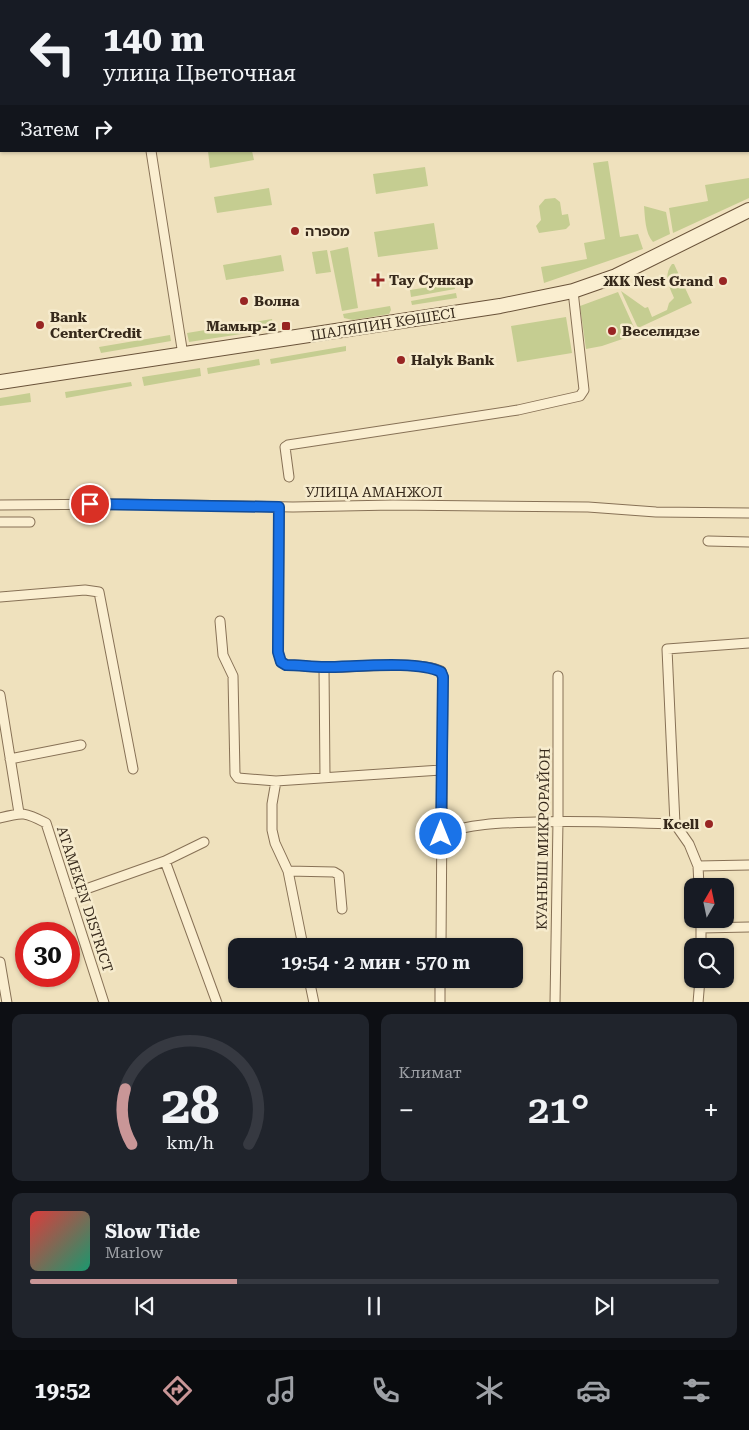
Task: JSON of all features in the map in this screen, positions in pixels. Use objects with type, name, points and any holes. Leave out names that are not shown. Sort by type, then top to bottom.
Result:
[{"type":"main road","name":"ШАЛЯПИН КӨШЕСІ","points":[[0,382],[500,306],[573,291],[616,276],[749,210]]},
{"type":"street","points":[[152,152],[183,355]]},
{"type":"street","points":[[289,477],[285,448],[288,445],[518,410],[580,396],[584,390],[573,291]]},
{"type":"street","name":"УЛИЦА АМАНЖОЛ","points":[[0,505],[126,504],[279,507],[393,505],[573,507],[656,512],[749,513]]},
{"type":"street","points":[[279,507],[279,657],[281,662],[286,665],[324,667],[418,666],[434,668],[441,672],[443,677],[440,938]]},
{"type":"street","points":[[0,522],[30,522]]},
{"type":"street","points":[[708,541],[749,542]]},
{"type":"street","points":[[0,598],[85,590],[99,592],[133,769]]},
{"type":"street","points":[[220,621],[223,655],[233,676],[235,774],[238,778],[276,781],[442,770]]},
{"type":"street","points":[[699,878],[698,866],[689,844],[675,824],[668,649],[749,644]]},
{"type":"street","points":[[324,667],[325,777]]},
{"type":"street","name":"КУАНЫШ МИКРОРАЙОН","points":[[555,1002],[558,676]]},
{"type":"street","points":[[0,695],[19,813],[0,818]]},
{"type":"street","points":[[10,759],[81,745]]},
{"type":"street","points":[[276,781],[272,804],[272,830],[288,871],[301,938]]},
{"type":"street","name":"ATAMEKEN DISTRICT","points":[[19,813],[29,814],[46,823],[104,1002]]},
{"type":"street","points":[[441,834],[468,826],[499,823],[558,821],[675,824]]},
{"type":"street","points":[[69,895],[165,861],[204,842]]},
{"type":"street","points":[[165,861],[217,1002]]},
{"type":"street","points":[[698,866],[749,865]]},
{"type":"street","points":[[288,871],[334,872],[338,876],[342,909]]},
{"type":"street","points":[[734,926],[749,927]]},
{"type":"street","points":[[0,962],[4,999]]},
{"type":"street","points":[[311,988],[314,1002]]},
{"type":"street","points":[[440,988],[440,1002]]},
{"type":"street","points":[[698,1002],[699,988]]},
{"type":"green space","points":[[208,152],[252,152],[254,160],[210,168]]},
{"type":"green space","points":[[608,161],[620,237],[638,234],[643,249],[544,283],[541,267],[587,259],[584,243],[605,239],[593,163]]},
{"type":"green space","points":[[425,167],[428,186],[376,194],[373,174]]},
{"type":"green space","points":[[749,178],[749,198],[673,233],[669,208],[708,201],[705,185]]},
{"type":"green space","points":[[269,188],[272,205],[217,213],[214,197]]},
{"type":"green space","points":[[555,198],[560,202],[562,215],[568,214],[570,225],[566,229],[539,233],[536,226],[541,220],[539,206],[545,199]]},
{"type":"green space","points":[[644,206],[666,212],[670,234],[653,242],[647,230]]},
{"type":"green space","points":[[434,223],[438,249],[378,257],[374,232]]},
{"type":"green space","points":[[348,247],[358,308],[342,311],[330,251]]},
{"type":"green space","points":[[327,250],[331,272],[316,274],[312,252]]},
{"type":"green space","points":[[281,255],[284,271],[226,280],[223,265]]},
{"type":"green space","points":[[672,264],[674,264],[692,303],[638,328],[621,291],[645,308],[648,307],[652,317],[667,310],[669,303],[674,298],[667,277]]},
{"type":"green space","points":[[454,283],[455,289],[411,297],[410,290]]},
{"type":"green space","points":[[618,292],[637,334],[602,346],[586,349],[580,306]]},
{"type":"green space","points":[[456,293],[457,298],[412,305],[411,301]]},
{"type":"green space","points":[[390,306],[389,314],[353,320],[344,318],[343,314]]},
{"type":"green space","points":[[566,317],[572,353],[517,362],[511,326]]},
{"type":"green space","points":[[272,319],[274,329],[189,342],[187,333]]},
{"type":"green space","points":[[170,335],[171,341],[101,353],[99,347]]},
{"type":"green space","points":[[346,346],[346,351],[271,364],[270,359]]},
{"type":"green space","points":[[259,359],[260,365],[208,374],[207,368]]},
{"type":"green space","points":[[200,368],[201,376],[144,386],[142,377]]},
{"type":"green space","points":[[131,382],[132,386],[66,398],[65,392]]},
{"type":"green space","points":[[30,393],[31,402],[0,406],[0,398]]},
{"type":"place","name":"מספרה","points":[[295,231]]},
{"type":"place","name":"Тау Сункар","points":[[378,280]]},
{"type":"place","name":"ЖК Nest Grand","points":[[723,281]]},
{"type":"place","name":"Волна","points":[[244,301]]},
{"type":"place","name":"Bank CenterCredit","points":[[40,325]]},
{"type":"place","name":"Мамыр-2","points":[[286,326]]},
{"type":"place","name":"Веселидзе","points":[[612,331]]},
{"type":"place","name":"Halyk Bank","points":[[401,360]]},
{"type":"place","name":"Kcell","points":[[709,824]]},
{"type":"route","points":[[90,504],[279,507],[278,652],[281,662],[286,665],[324,667],[418,666],[434,668],[441,672],[443,677],[441,834]]}]
